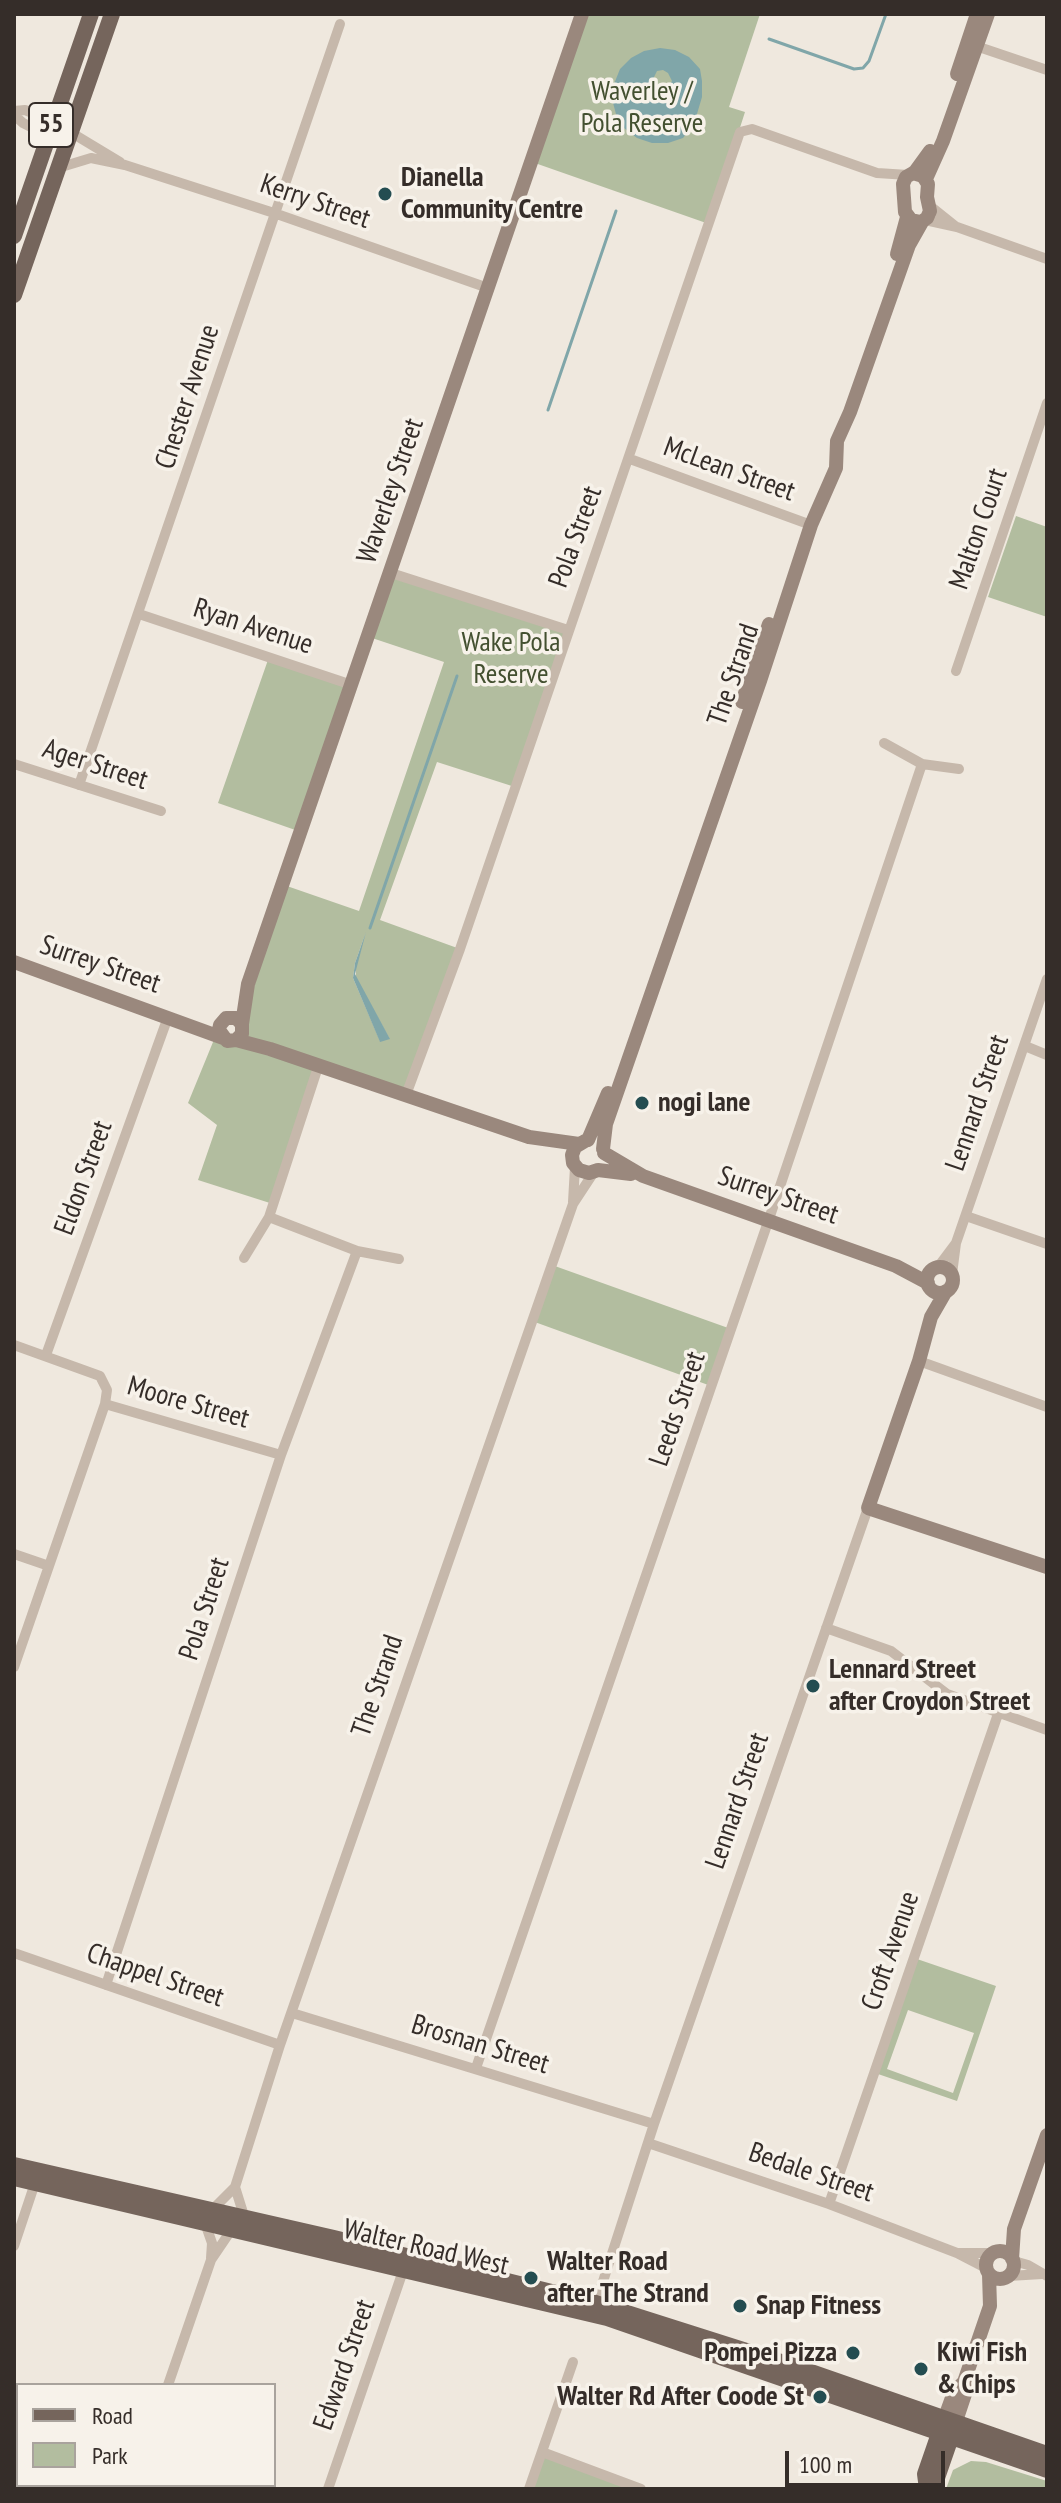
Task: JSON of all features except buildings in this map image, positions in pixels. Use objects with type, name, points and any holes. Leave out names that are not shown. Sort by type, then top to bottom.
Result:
[{"type":"main road","name":"55","points":[[14,236],[91,14]]},
{"type":"main road","name":"55","points":[[14,295],[112,14]]},
{"type":"main road","name":"Walter Road West","points":[[14,2165],[36,2177],[596,2303],[948,2426],[982,2446],[1047,2470]]},
{"type":"main road","name":"Walter Road West","points":[[14,2178],[36,2177]]},
{"type":"main road","name":"Walter Road West","points":[[405,2262],[607,2318],[948,2426],[1047,2454]]},
{"type":"main road","points":[[948,2426],[941,2468],[927,2489],[925,2474],[948,2426]]},
{"type":"main road","points":[[941,2468],[959,2454],[982,2446]]},
{"type":"street","name":"Waverley Street","points":[[236,1033],[248,984],[582,14]]},
{"type":"street","points":[[972,45],[977,14]]},
{"type":"street","points":[[988,14],[972,45],[935,139],[916,176],[903,184],[907,217],[913,222],[926,216],[1047,259]]},
{"type":"street","name":"Chester Avenue","points":[[79,785],[340,24]]},
{"type":"street","points":[[972,45],[1047,70]]},
{"type":"street","name":"Kerry Street","points":[[14,113],[23,123],[50,128],[125,165]]},
{"type":"street","name":"Pola Street","points":[[406,1095],[460,949],[568,630],[630,459],[740,132],[752,129],[877,173],[916,176]]},
{"type":"street","name":"Kerry Street","points":[[58,168],[91,158],[125,165],[488,288]]},
{"type":"street","name":"Pola Street","points":[[877,173],[904,192]]},
{"type":"street","points":[[916,176],[927,197],[926,216]]},
{"type":"street","name":"The Strand","points":[[583,1142],[620,1061],[807,524],[836,468],[837,441],[906,253],[926,216]]},
{"type":"street","name":"The Strand","points":[[604,1151],[606,1124],[760,681],[820,477],[829,458],[828,440],[889,279],[907,217]]},
{"type":"street","name":"Malton Court","points":[[956,671],[1047,403]]},
{"type":"street","name":"McLean Street","points":[[630,459],[807,524]]},
{"type":"street","points":[[391,573],[568,630]]},
{"type":"street","name":"Ryan Avenue","points":[[139,614],[352,685]]},
{"type":"street","points":[[884,743],[922,764],[959,769]]},
{"type":"street","name":"Ager Street","points":[[14,764],[161,811]]},
{"type":"street","name":"Leeds Street","points":[[476,2068],[769,1219],[922,764]]},
{"type":"street","name":"Surrey Street","points":[[14,962],[168,1017],[236,1033],[318,1067],[529,1137],[574,1163]]},
{"type":"street","name":"Lennard Street","points":[[935,1288],[953,1284],[956,1243],[1047,979]]},
{"type":"street","name":"Waverley Street","points":[[224,1020],[248,984]]},
{"type":"street","name":"Surrey Street","points":[[168,1017],[224,1020]]},
{"type":"street","name":"Eldon Street","points":[[46,1355],[168,1017]]},
{"type":"street","points":[[224,1020],[219,1030],[236,1033]]},
{"type":"street","points":[[1025,1046],[1047,1055]]},
{"type":"street","points":[[244,1258],[269,1217],[318,1067]]},
{"type":"street","name":"Surrey Street","points":[[529,1137],[583,1142]]},
{"type":"street","points":[[583,1142],[597,1143],[604,1151],[604,1162],[596,1171],[584,1172],[574,1163],[573,1151],[583,1142]]},
{"type":"street","name":"Surrey Street","points":[[604,1151],[643,1176]]},
{"type":"street","name":"The Strand","points":[[573,1204],[574,1163]]},
{"type":"street","name":"The Strand","points":[[208,2217],[235,2187],[280,2045],[573,1204],[596,1171]]},
{"type":"street","name":"Surrey Street","points":[[596,1171],[643,1176],[769,1219],[896,1266],[935,1288]]},
{"type":"street","points":[[966,1216],[1047,1244]]},
{"type":"street","points":[[269,1217],[357,1251],[399,1259]]},
{"type":"street","name":"Lennard Street","points":[[596,2303],[654,2124],[919,1361],[935,1288],[928,1275],[956,1243]]},
{"type":"street","name":"Pola Street","points":[[106,1985],[281,1455],[357,1251]]},
{"type":"street","name":"Surrey Street","points":[[896,1266],[936,1268]]},
{"type":"street","points":[[936,1268],[945,1268],[952,1274]]},
{"type":"street","name":"Moore Street","points":[[14,1345],[100,1376],[107,1390],[105,1404],[281,1455]]},
{"type":"street","points":[[919,1361],[1047,1407]]},
{"type":"street","points":[[14,1667],[105,1404]]},
{"type":"street","points":[[868,1508],[1047,1565]]},
{"type":"street","points":[[14,1554],[49,1566]]},
{"type":"street","points":[[826,1628],[891,1651],[947,1694],[1047,1730]]},
{"type":"street","name":"Croft Avenue","points":[[829,2204],[998,1714]]},
{"type":"street","name":"Chappel Street","points":[[14,1953],[280,2045]]},
{"type":"street","name":"Brosnan Street","points":[[292,2013],[654,2124]]},
{"type":"street","points":[[948,2426],[965,2394],[964,2382],[990,2306],[991,2262],[1014,2229],[1047,2135]]},
{"type":"street","name":"Bedale Street","points":[[648,2143],[829,2204],[957,2253],[991,2262]]},
{"type":"street","points":[[14,2246],[36,2177]]},
{"type":"street","points":[[211,2260],[239,2224],[235,2187]]},
{"type":"street","points":[[169,2383],[211,2260],[208,2217]]},
{"type":"street","points":[[990,2306],[1013,2270],[1014,2229]]},
{"type":"street","points":[[991,2262],[1006,2252],[1013,2260],[1045,2275]]},
{"type":"street","name":"Edward Street","points":[[328,2489],[405,2262]]},
{"type":"street","points":[[991,2262],[997,2279],[1045,2275]]},
{"type":"street","points":[[529,2489],[573,2362]]},
{"type":"street","points":[[542,2452],[641,2489]]},
{"type":"green space","name":"Waverley / Pola Reserve","points":[[582,14],[760,14],[729,107],[745,112],[709,224],[532,162]]},
{"type":"green space","points":[[1016,516],[1047,527],[1047,617],[988,597]]},
{"type":"green space","name":"Wake Pola Reserve","points":[[391,573],[568,630],[515,787],[437,762],[380,920],[460,949],[406,1095],[318,1067],[273,1204],[198,1180],[217,1125],[188,1103],[220,1025],[232,1041],[246,1014],[284,885],[359,911],[444,662],[369,637]],"holes":[[[366,932],[356,963],[356,978],[389,1038],[380,1041],[353,978],[355,963]]]},
{"type":"green space","points":[[269,657],[352,685],[301,832],[218,803]]},
{"type":"green space","points":[[552,1265],[731,1329],[711,1386],[532,1321]]},
{"type":"green space","points":[[917,1959],[996,1986],[957,2101],[878,2074]],"holes":[[[908,2010],[974,2033],[953,2093],[887,2069]]]},
{"type":"green space","points":[[542,2452],[642,2489],[529,2489]]},
{"type":"green space","points":[[971,2461],[986,2462],[1047,2481],[1047,2489],[946,2489],[953,2470]]},
{"type":"water","points":[[660,48],[675,50],[689,57],[700,69],[702,97],[694,124],[683,138],[668,143],[652,143],[637,138],[624,128],[616,114],[612,99],[620,69],[644,51]],"holes":[[[657,71],[668,73],[672,81],[661,100],[656,101],[649,93],[649,87]]]},
{"type":"water","points":[[366,932],[355,974],[390,1039],[380,1042],[353,978]]},
{"type":"waterway","points":[[769,39],[854,69],[863,68],[869,61],[886,14]]},
{"type":"waterway","points":[[548,410],[616,211]]},
{"type":"waterway","points":[[370,928],[457,676]]},
{"type":"place","name":"Dianella Community Centre","points":[[385,194]]},
{"type":"place","name":"nogi lane","points":[[642,1103]]},
{"type":"place","name":"Lennard Street after Croydon Street","points":[[813,1686]]},
{"type":"place","name":"Walter Road after The Strand","points":[[531,2278]]},
{"type":"place","name":"Snap Fitness","points":[[740,2306]]},
{"type":"place","name":"Pompei Pizza","points":[[853,2353]]},
{"type":"place","name":"Kiwi Fish & Chips","points":[[921,2369]]},
{"type":"place","name":"Walter Rd After Coode St","points":[[820,2397]]}]
